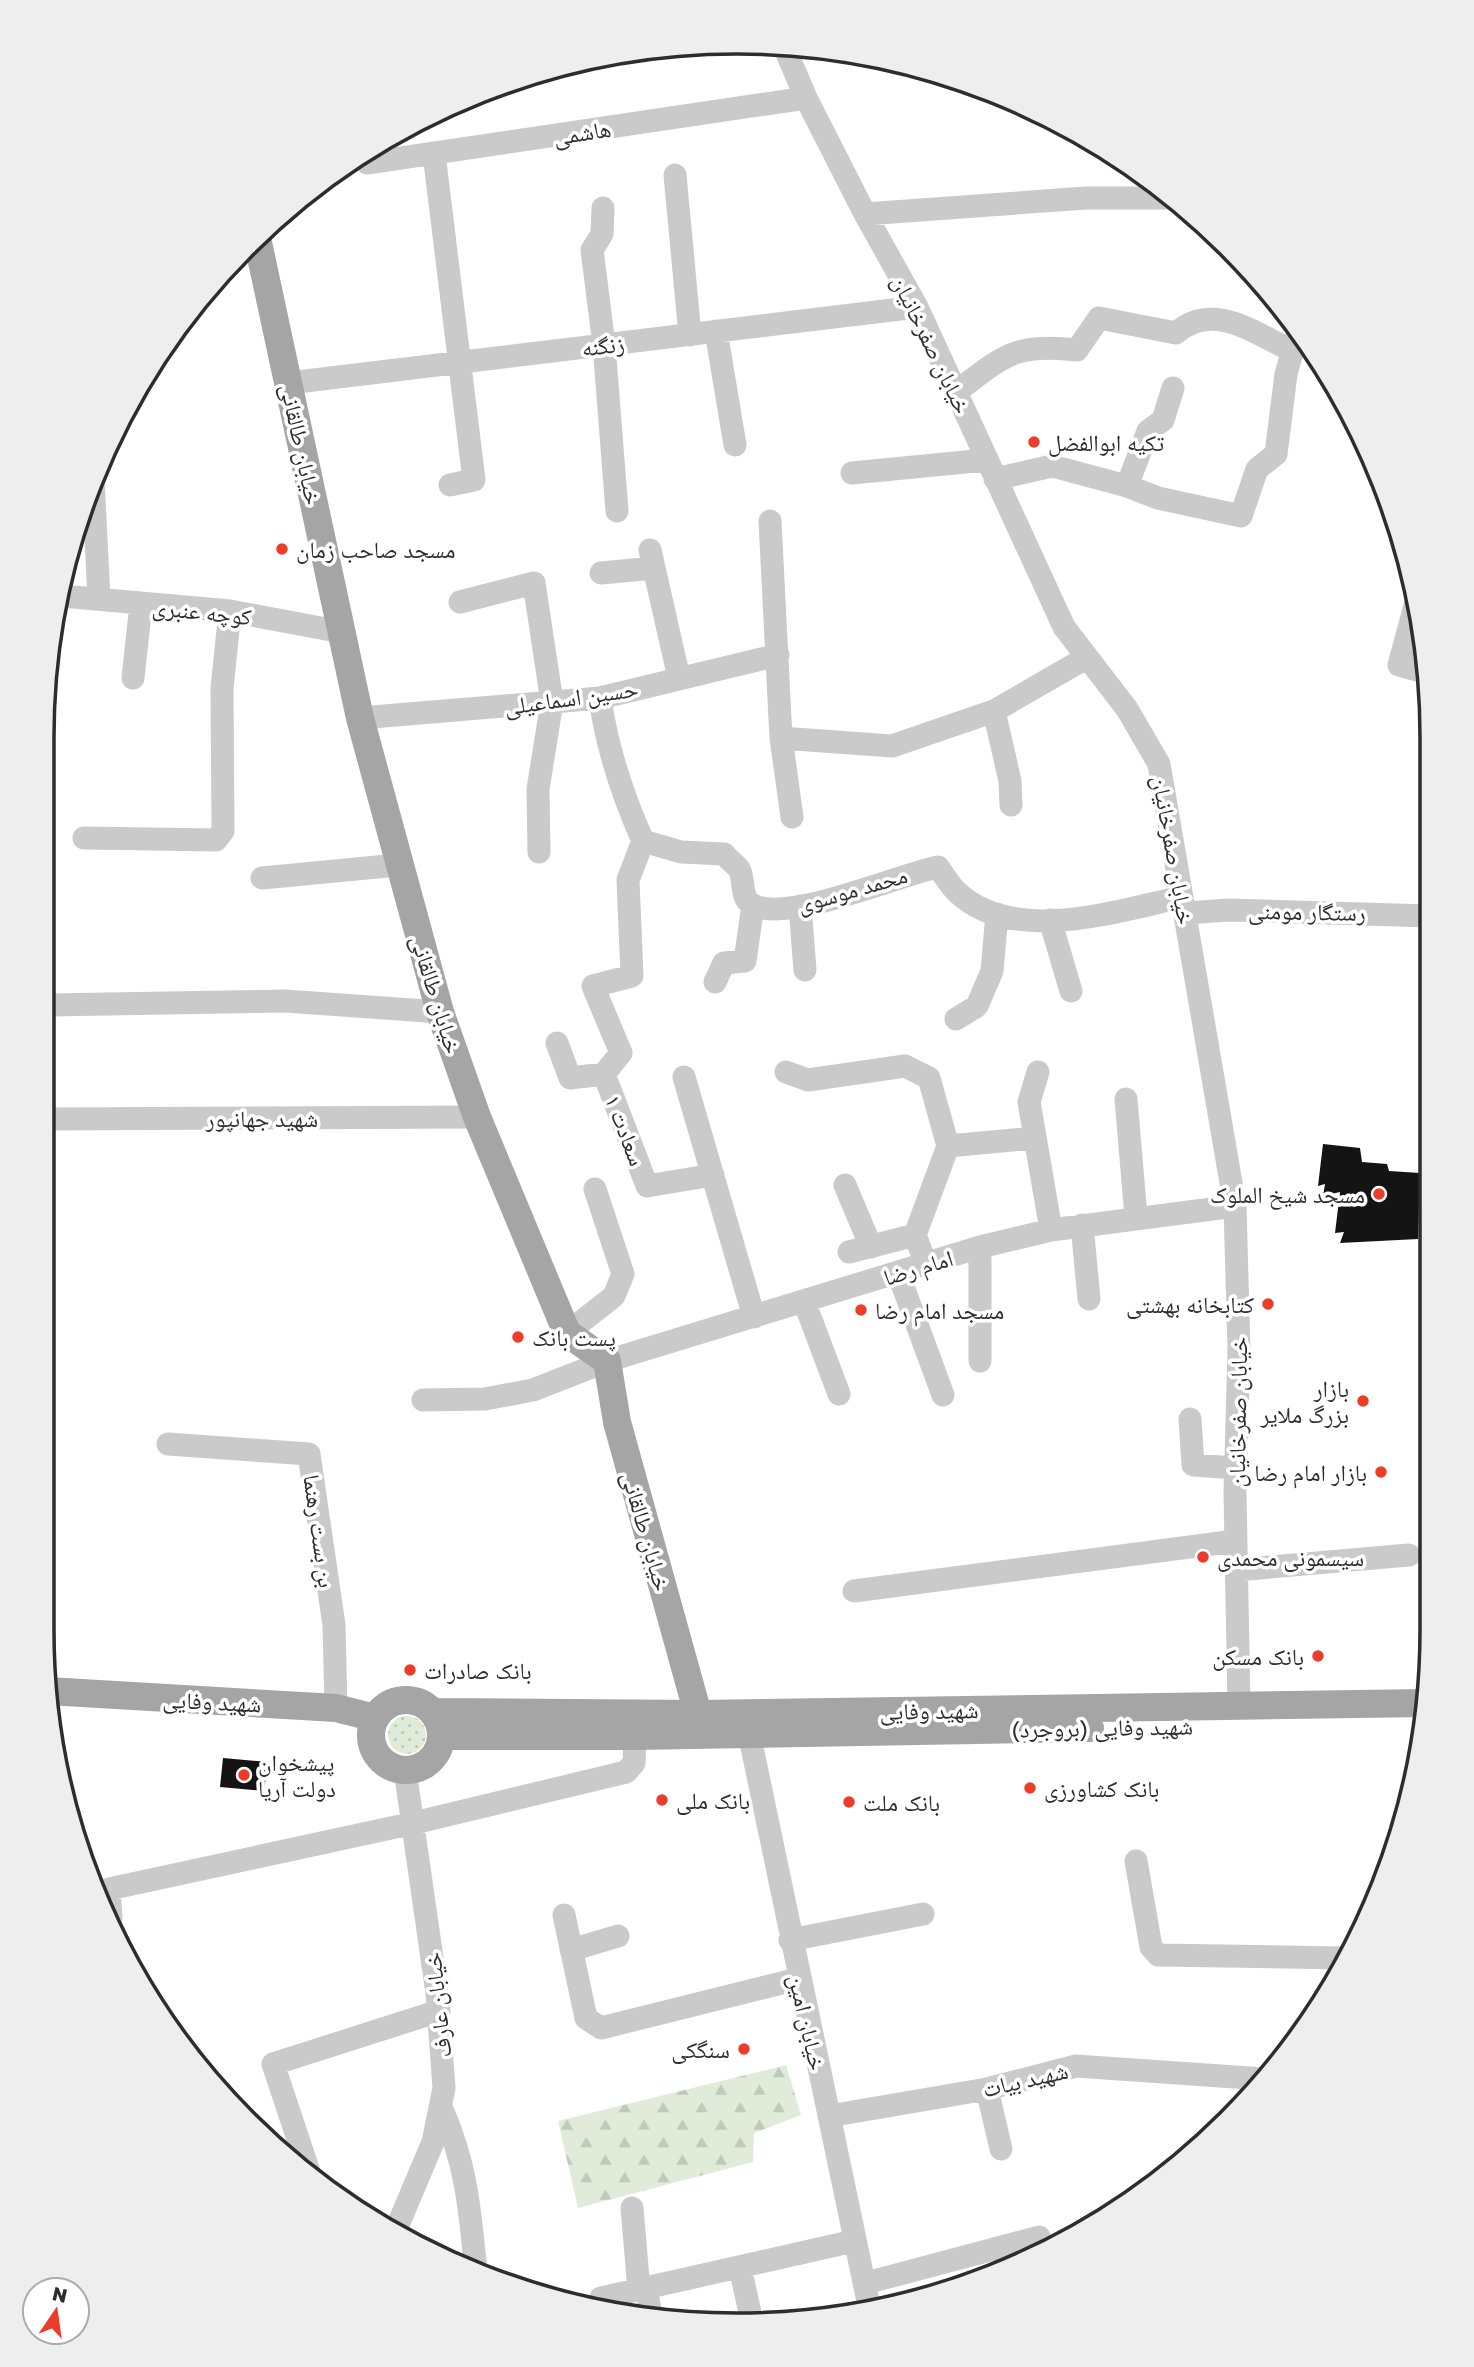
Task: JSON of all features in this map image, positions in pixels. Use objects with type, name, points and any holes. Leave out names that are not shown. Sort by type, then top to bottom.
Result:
[{"type":"main road","name":"خیابان طالقانی","points":[[259,249],[360,718],[398,865],[440,1012],[477,1117],[567,1333]]},
{"type":"main road","points":[[567,1333],[607,1361]]},
{"type":"main road","name":"خیابان طالقانی","points":[[607,1361],[617,1422],[698,1714]]},
{"type":"main road","name":"شهید وفایی","points":[[58,1692],[336,1708],[375,1718]]},
{"type":"main road","points":[[397,1701],[421,1703],[437,1724],[438,1752],[421,1768],[405,1770],[387,1765],[373,1747],[370,1736],[375,1718],[387,1706],[397,1701]]},
{"type":"main road","name":"شهید وفایی","points":[[437,1724],[698,1714],[1415,1703]]},
{"type":"main road","name":"شهید وفایی (بروجرد)","points":[[437,1724],[635,1736],[1413,1722]]},
{"type":"street","name":"خیابان صفرخانیان","points":[[788,57],[806,98],[865,214],[918,307],[1064,628],[1127,709],[1158,764],[1235,1206],[1239,1350],[1235,1468],[1239,1706]]},
{"type":"street","name":"هاشمی","points":[[368,163],[806,98]]},
{"type":"street","points":[[434,154],[474,480],[450,485]]},
{"type":"street","points":[[675,175],[690,335]]},
{"type":"street","points":[[865,214],[1086,198],[1157,198]]},
{"type":"street","points":[[603,208],[602,234],[592,250],[604,345],[617,510]]},
{"type":"street","name":"زنگنه","points":[[289,383],[918,307]]},
{"type":"street","points":[[956,392],[1006,354],[1045,346],[1077,350],[1099,318],[1176,333],[1189,321],[1210,318],[1236,322],[1294,343]]},
{"type":"street","points":[[716,331],[735,445]]},
{"type":"street","points":[[852,473],[1052,466],[1128,486],[1158,498],[1241,516],[1257,470],[1276,454],[1286,374],[1295,344]]},
{"type":"street","points":[[1128,486],[1148,431],[1163,420],[1173,388]]},
{"type":"street","points":[[94,506],[99,599]]},
{"type":"street","points":[[769,521],[781,737],[792,817]]},
{"type":"street","points":[[601,573],[652,559],[679,678]]},
{"type":"street","points":[[460,602],[534,583],[552,702],[538,789],[538,852]]},
{"type":"street","name":"کوچه عنبری","points":[[69,597],[230,611],[342,632]]},
{"type":"street","points":[[134,678],[141,604]]},
{"type":"street","points":[[84,838],[216,840],[223,831],[222,688],[230,611]]},
{"type":"street","points":[[1410,624],[1399,665],[1416,670]]},
{"type":"street","name":"حسین اسماعیلی","points":[[360,718],[600,698],[778,655]]},
{"type":"street","points":[[781,737],[892,746],[994,711],[1086,659]]},
{"type":"street","points":[[600,698],[606,740],[624,798],[643,841],[681,852],[724,854],[740,871],[746,900],[752,905],[745,961],[724,963],[715,982]]},
{"type":"street","points":[[994,711],[1010,781],[1011,804]]},
{"type":"street","name":"سعادت ۱","points":[[643,841],[628,880],[632,976],[593,986],[621,1053],[604,1074],[647,1186],[713,1175]]},
{"type":"street","points":[[262,878],[398,865]]},
{"type":"street","name":"محمد موسوی","points":[[752,905],[783,908],[820,903],[938,867],[957,892],[981,909],[1015,919],[1072,920],[1184,905]]},
{"type":"street","name":"رستگار مومنی","points":[[1184,905],[1420,916]]},
{"type":"street","points":[[800,906],[805,970]]},
{"type":"street","points":[[956,1019],[978,1006],[992,971],[997,914]]},
{"type":"street","points":[[1050,920],[1071,992]]},
{"type":"street","points":[[54,1005],[285,1001],[440,1012]]},
{"type":"street","points":[[557,1042],[570,1078],[604,1074]]},
{"type":"street","points":[[786,1072],[808,1080],[905,1066],[929,1078],[948,1146],[915,1235],[926,1264]]},
{"type":"street","points":[[1038,1072],[1029,1102],[1051,1230]]},
{"type":"street","points":[[684,1077],[754,1317]]},
{"type":"street","points":[[1126,1099],[1136,1217]]},
{"type":"street","name":"شهید جهانپور","points":[[54,1119],[477,1117]]},
{"type":"street","points":[[948,1146],[1035,1138]]},
{"type":"street","points":[[845,1185],[860,1249],[915,1235]]},
{"type":"street","points":[[567,1333],[614,1296],[623,1274],[595,1189]]},
{"type":"street","name":"امام رضا","points":[[423,1400],[485,1399],[533,1390],[607,1361],[980,1248],[1051,1230],[1235,1206]]},
{"type":"street","points":[[1082,1225],[1089,1299]]},
{"type":"street","points":[[980,1248],[980,1361]]},
{"type":"street","points":[[898,1273],[943,1395]]},
{"type":"street","points":[[804,1301],[839,1394]]},
{"type":"street","points":[[1190,1419],[1193,1465],[1235,1468]]},
{"type":"street","name":"بن بست رهنما","points":[[168,1444],[309,1454],[334,1625],[336,1708]]},
{"type":"street","points":[[854,1591],[1235,1541]]},
{"type":"street","points":[[1236,1570],[1409,1555]]},
{"type":"street","name":"خیابان امین","points":[[749,1733],[798,1979],[868,2300]]},
{"type":"street","points":[[110,1899],[109,1889],[414,1823],[626,1772],[634,1763],[635,1736]]},
{"type":"street","name":"خیابان عارف","points":[[398,2222],[433,2142],[442,2109],[444,2066],[439,2011],[405,1770]]},
{"type":"street","points":[[1136,1861],[1151,1947],[1158,1955],[1335,1958]]},
{"type":"street","points":[[790,1940],[923,1914]]},
{"type":"street","points":[[564,1915],[586,2018],[601,2028],[798,1979]]},
{"type":"street","points":[[571,1950],[618,1936]]},
{"type":"street","points":[[304,2158],[273,2064],[439,2011]]},
{"type":"street","name":"شهید بیات","points":[[829,2116],[987,2089],[1076,2066],[1252,2078]]},
{"type":"street","points":[[987,2089],[1000,2149]]},
{"type":"street","points":[[442,2109],[459,2147],[467,2184],[475,2260]]},
{"type":"street","points":[[632,2208],[642,2289],[648,2307]]},
{"type":"street","points":[[866,2283],[1039,2237]]},
{"type":"street","points":[[601,2298],[854,2241]]},
{"type":"street","points":[[740,2267],[750,2312]]},
{"type":"green space","points":[[407,1716],[421,1721],[426,1735],[421,1749],[407,1754],[393,1749],[388,1735],[393,1721]]},
{"type":"green space","points":[[786,2065],[801,2115],[754,2133],[753,2162],[578,2208],[558,2121]]},
{"type":"building","name":"مسجد شیخ الملوک","points":[[1323,1144],[1360,1148],[1362,1162],[1387,1164],[1389,1171],[1420,1173],[1418,1239],[1340,1243],[1344,1232],[1335,1233],[1340,1192],[1323,1196],[1325,1184],[1318,1186]]},
{"type":"building","name":"پیشخوان دولت آریا","points":[[223,1758],[268,1762],[264,1791],[220,1787]]},
{"type":"place","name":"تکیه ابوالفضل","points":[[1034,442]]},
{"type":"place","name":"مسجد صاحب زمان","points":[[282,549]]},
{"type":"place","name":"مسجد شیخ الملوک","points":[[1379,1194]]},
{"type":"place","name":"کتابخانه بهشتی","points":[[1268,1304]]},
{"type":"place","name":"مسجد امام رضا","points":[[861,1310]]},
{"type":"place","name":"پست بانک","points":[[518,1337]]},
{"type":"place","name":"بازار بزرگ ملایر","points":[[1363,1401]]},
{"type":"place","name":"بازار امام رضا","points":[[1381,1472]]},
{"type":"place","name":"سیسمونی محمدی","points":[[1203,1557]]},
{"type":"place","name":"بانک مسکن","points":[[1318,1656]]},
{"type":"place","name":"بانک صادرات","points":[[410,1670]]},
{"type":"place","name":"پیشخوان دولت آریا","points":[[244,1775]]},
{"type":"place","name":"بانک کشاورزی","points":[[1030,1788]]},
{"type":"place","name":"بانک ملی","points":[[662,1800]]},
{"type":"place","name":"بانک ملت","points":[[849,1802]]},
{"type":"place","name":"سنگکی","points":[[744,2049]]}]
